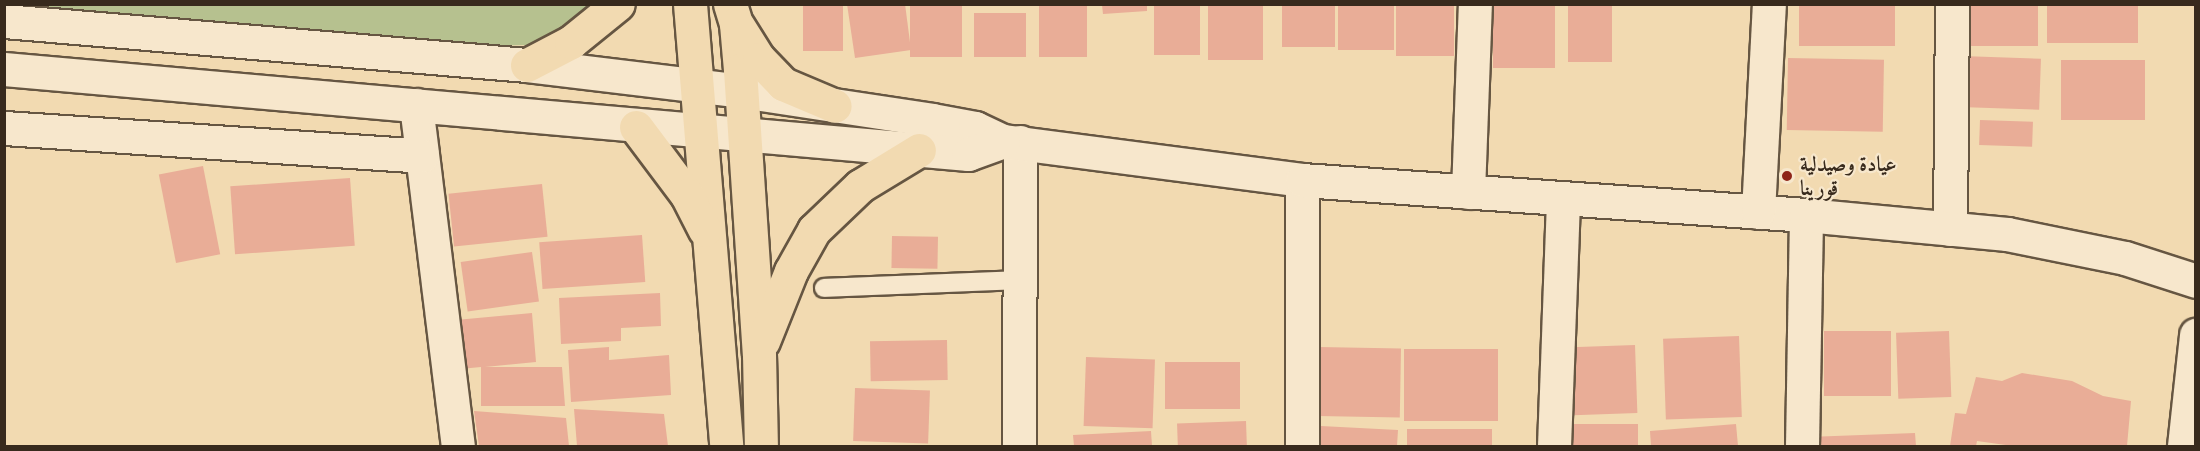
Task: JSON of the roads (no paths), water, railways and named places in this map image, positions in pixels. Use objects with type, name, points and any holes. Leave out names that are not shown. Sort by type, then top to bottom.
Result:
[{"type":"main road","points":[[527,65],[571,42],[618,4]]},
{"type":"main road","points":[[690,4],[711,240],[726,447]]},
{"type":"main road","points":[[733,14],[741,91],[759,354],[761,447]]},
{"type":"main road","points":[[733,14],[759,59],[783,84],[835,106]]},
{"type":"main road","points":[[636,127],[687,195],[711,240]]},
{"type":"main road","points":[[759,354],[777,302],[814,230],[860,186],[918,150]]},
{"type":"street","points":[[1468,192],[1475,4]]},
{"type":"street","points":[[1758,212],[1769,4]]},
{"type":"street","points":[[1950,229],[1952,4]]},
{"type":"street","points":[[4,21],[527,65],[741,91],[975,128],[1012,142],[1302,180],[1806,215],[1950,229],[2062,243],[2196,281]]},
{"type":"street","points":[[4,69],[416,105],[636,127],[968,154],[1012,142]]},
{"type":"street","points":[[416,105],[458,447]]},
{"type":"street","points":[[4,128],[422,156]]},
{"type":"street","points":[[1012,142],[1019,280],[1019,447]]},
{"type":"street","points":[[1302,180],[1302,447]]},
{"type":"street","points":[[1554,447],[1563,199]]},
{"type":"street","points":[[1802,447],[1806,215]]},
{"type":"street","points":[[2184,447],[2196,335]]},
{"type":"lane","points":[[824,288],[1019,280]]},
{"type":"place","name":"عيادة وصيدلية قورينا","points":[[1787,176]]}]
